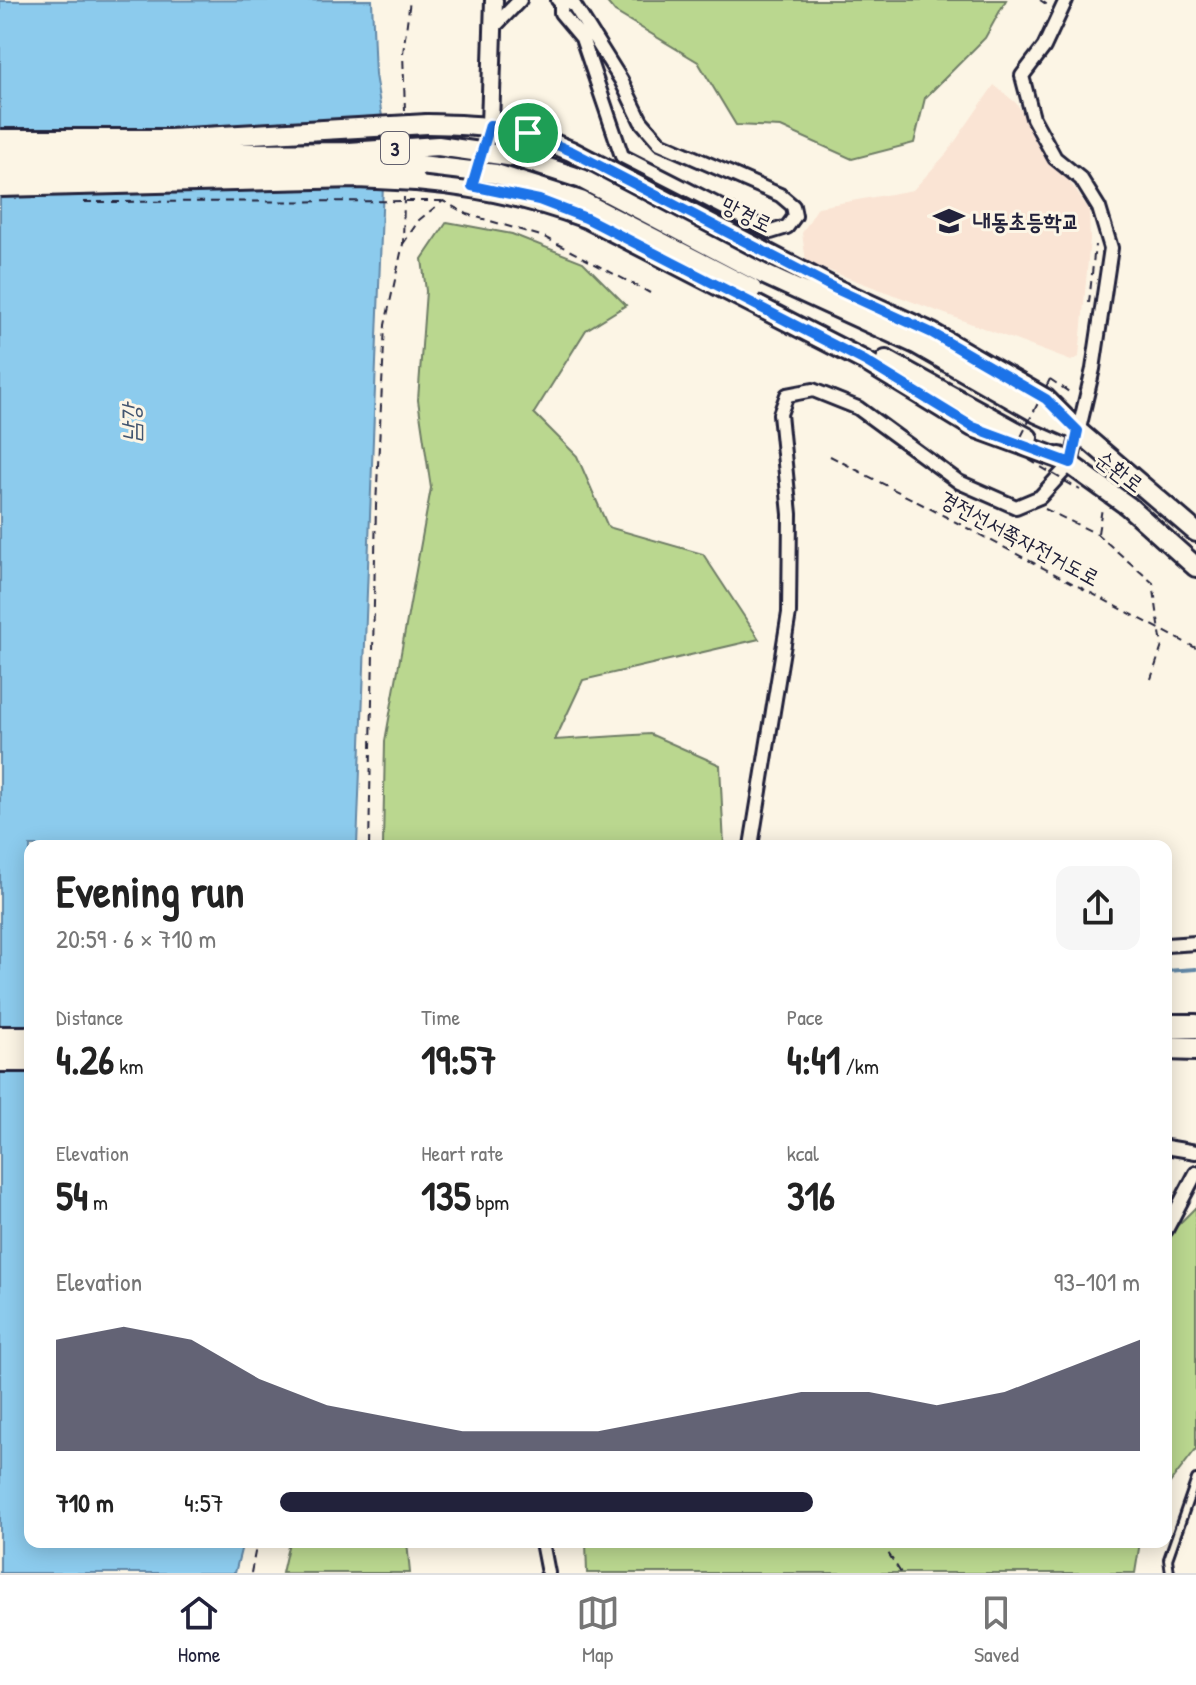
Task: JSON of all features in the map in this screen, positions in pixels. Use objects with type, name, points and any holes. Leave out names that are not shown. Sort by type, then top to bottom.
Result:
[{"type":"highway","points":[[1172,1026],[1196,1026]]},
{"type":"highway","points":[[0,1038],[24,1038]]},
{"type":"highway","points":[[1172,1048],[1196,1049]]},
{"type":"highway","points":[[0,1060],[24,1060]]},
{"type":"main road","name":"망경로","points":[[0,139],[169,139],[427,124],[490,125],[528,133],[571,151],[836,289],[932,333],[1046,399],[1078,431]]},
{"type":"main road","points":[[472,186],[490,125]]},
{"type":"main road","name":"3","points":[[0,155],[349,152],[438,146],[515,157],[582,179],[758,282]]},
{"type":"main road","name":"3","points":[[0,172],[412,164],[496,174],[581,201],[758,282]]},
{"type":"main road","points":[[0,187],[357,178],[410,186],[472,186],[539,200],[586,218],[865,361],[973,427],[1071,463]]},
{"type":"main road","name":"순환로","points":[[758,282],[916,344],[1037,413],[1078,431],[1196,532]]},
{"type":"main road","name":"순환로","points":[[758,282],[1071,463],[1128,506],[1196,567]]},
{"type":"street","points":[[490,125],[494,0]]},
{"type":"street","points":[[493,28],[520,0]]},
{"type":"street","points":[[752,840],[789,613],[790,514],[780,414],[787,395],[813,390],[858,408],[959,482],[1016,507],[1040,497],[1071,463],[1093,369],[1111,248],[1099,208],[1081,179],[1055,158],[1033,118],[1022,76],[1044,47],[1066,0]]},
{"type":"street","points":[[559,1],[574,5],[588,24],[641,121],[660,143],[780,195],[793,206],[795,216],[787,227],[771,232],[622,156],[582,38],[561,13],[559,1]]},
{"type":"street","points":[[1172,945],[1196,943]]},
{"type":"street","points":[[1172,1148],[1196,1152]]},
{"type":"street","points":[[1172,1219],[1196,1173]]},
{"type":"street","points":[[543,1548],[548,1573]]},
{"type":"lane","points":[[1172,1548],[1196,1479]]},
{"type":"lane","points":[[1170,1573],[1168,1559],[1172,1548]]},
{"type":"path","points":[[405,112],[403,53],[410,0]]},
{"type":"path","points":[[369,840],[376,506],[385,325],[403,244],[410,186]]},
{"type":"path","points":[[403,244],[419,220],[443,201]]},
{"type":"path","points":[[79,202],[443,201],[467,214],[544,237],[650,293]]},
{"type":"path","points":[[1078,397],[1050,379],[1014,451],[1080,490]]},
{"type":"path","name":"경전선서쪽자전거도로","points":[[830,456],[1196,648]]},
{"type":"path","points":[[1030,501],[1097,534],[1153,583],[1162,646],[1151,679]]},
{"type":"path","points":[[1097,534],[1103,509]]},
{"type":"path","points":[[251,1573],[256,1548]]},
{"type":"path","points":[[885,1548],[901,1573]]},
{"type":"shaded area","name":"내동초등학교","points":[[994,85],[1016,103],[1089,210],[1090,239],[1079,357],[1071,361],[806,262],[802,233],[818,207],[913,190],[947,153]]},
{"type":"green space","points":[[605,0],[1006,0],[985,38],[925,98],[914,143],[852,159],[781,127],[736,125],[698,62],[615,12]]},
{"type":"green space","points":[[447,222],[512,234],[583,262],[626,305],[586,330],[534,413],[577,456],[608,527],[703,554],[759,639],[583,680],[555,740],[650,734],[720,765],[724,840],[383,840],[385,741],[431,488],[418,400],[426,291],[422,259]]},
{"type":"green space","points":[[1196,1207],[1196,1449],[1172,1480],[1172,1231]]},
{"type":"green space","points":[[288,1548],[408,1548],[410,1573],[282,1573]]},
{"type":"green space","points":[[586,1548],[1139,1548],[1135,1573],[587,1573]]},
{"type":"water","name":"남강","points":[[372,0],[375,75],[385,134],[357,840],[24,840],[24,1548],[241,1548],[235,1573],[0,1573],[0,1]]},
{"type":"waterway","points":[[1172,971],[1196,969]]},
{"type":"place","name":"내동초등학교","points":[[949,221]]},
{"type":"route","points":[[490,125],[528,133],[571,151],[664,201],[753,243],[836,289],[932,333],[1046,399],[1078,431],[1071,463],[973,427],[865,361],[586,218],[539,200],[472,186],[490,125]]}]
